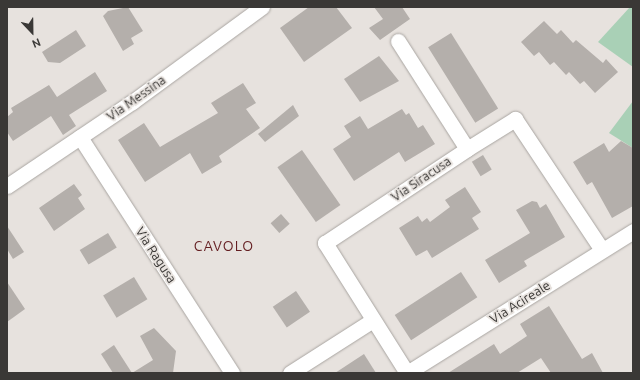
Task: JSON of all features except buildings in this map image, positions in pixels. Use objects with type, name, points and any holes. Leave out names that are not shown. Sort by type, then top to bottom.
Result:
[{"type":"street","name":"Via Messina","points":[[7,186],[80,137],[262,7]]},
{"type":"street","points":[[398,41],[467,149]]},
{"type":"street","name":"Via Siracusa","points":[[407,373],[325,243],[514,119],[602,250]]},
{"type":"street","name":"Via Ragusa","points":[[80,137],[232,373]]},
{"type":"street","name":"Via Acireale","points":[[407,373],[633,231]]},
{"type":"street","points":[[290,373],[373,320]]},
{"type":"green space","points":[[630,7],[633,7],[633,67],[598,42]]},
{"type":"green space","points":[[633,101],[633,148],[609,133]]},
{"type":"district","name":"CAVOLO","points":[[224,246]]}]
